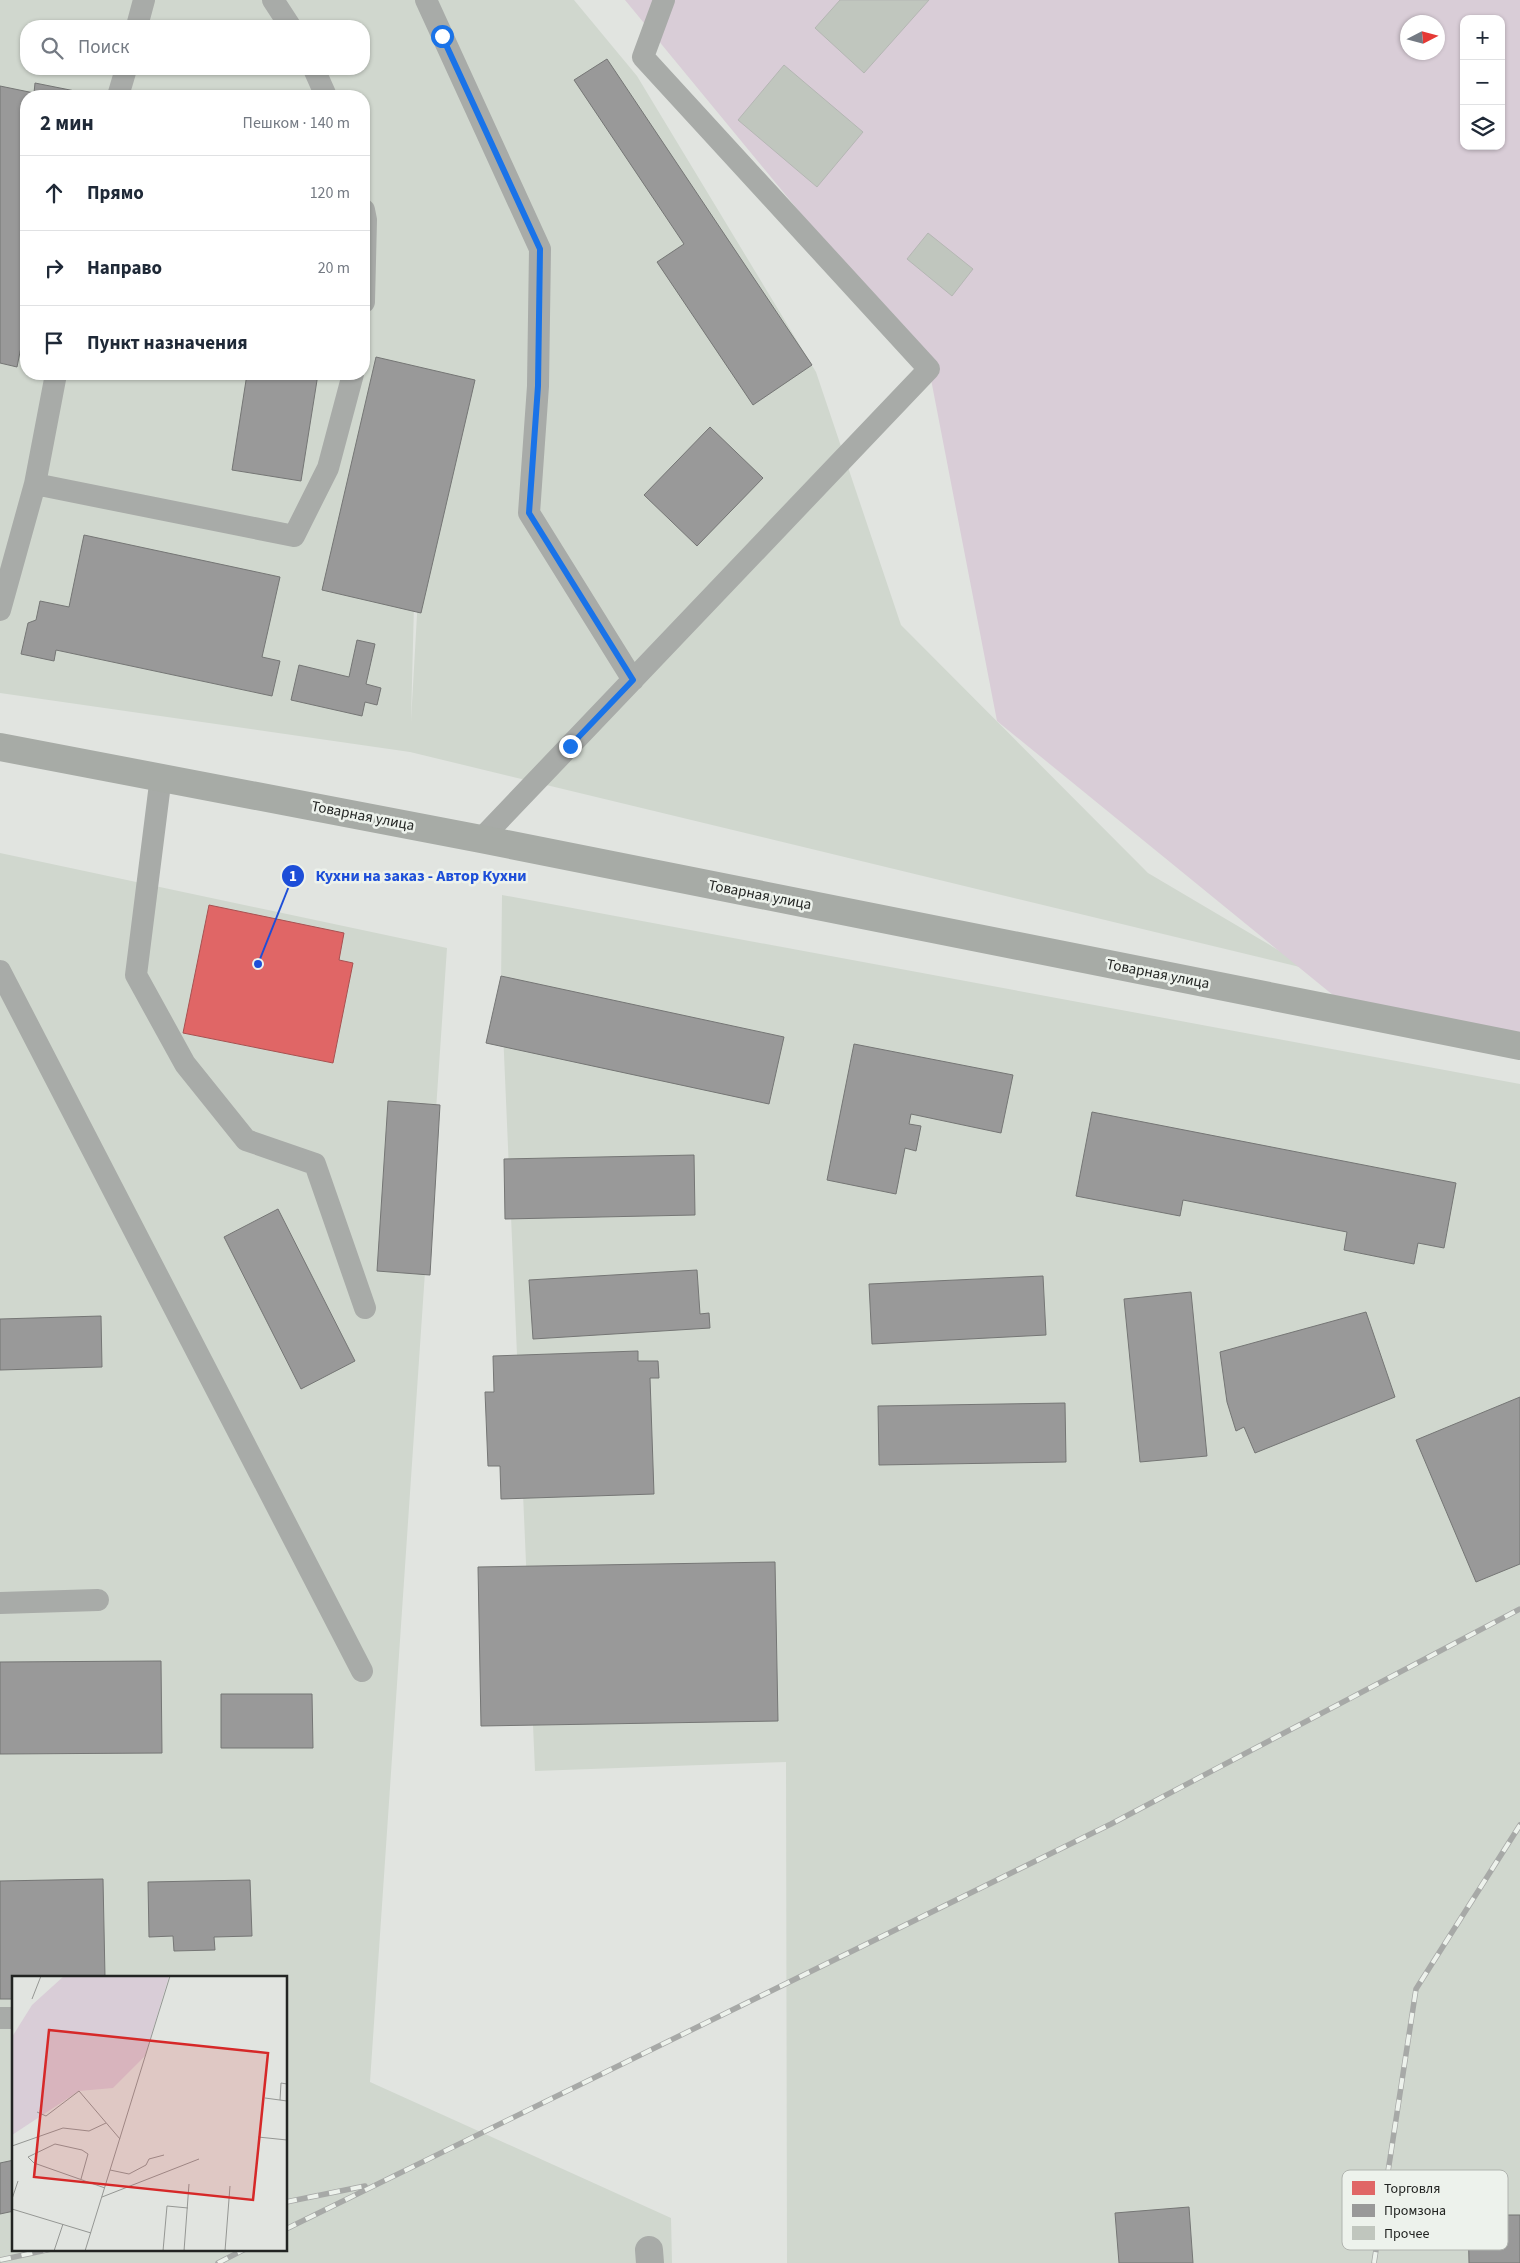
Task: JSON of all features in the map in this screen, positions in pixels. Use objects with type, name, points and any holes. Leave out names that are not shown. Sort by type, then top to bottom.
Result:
[{"type":"street","name":"Товарная улица","points":[[0,746],[481,839],[1520,1046]]},
{"type":"lane","points":[[139,20],[144,0]]},
{"type":"lane","points":[[273,0],[286,20]]},
{"type":"lane","points":[[426,0],[540,249],[538,386],[529,513],[633,680]]},
{"type":"lane","points":[[481,839],[929,369],[643,58],[664,0]]},
{"type":"lane","points":[[120,90],[124,75]]},
{"type":"lane","points":[[317,75],[323,90]]},
{"type":"lane","points":[[0,610],[34,484],[55,380]]},
{"type":"lane","points":[[34,484],[294,536],[328,468],[351,380]]},
{"type":"lane","points":[[161,776],[136,975],[185,1064],[246,1140],[315,1164],[366,1308]]},
{"type":"lane","points":[[0,972],[362,1671]]},
{"type":"lane","points":[[0,1603],[98,1600]]},
{"type":"shaded area","points":[[0,0],[574,0],[637,76],[816,372],[901,625],[1148,873],[1312,970],[410,752],[0,693]],"holes":[[[420,372],[418,597],[411,721]]]},
{"type":"shaded area","points":[[625,0],[1520,0],[1520,1046],[1355,1013],[997,721],[929,369]]},
{"type":"shaded area","points":[[0,853],[447,948],[370,2082],[671,2218],[672,2263],[0,2263]]},
{"type":"shaded area","points":[[502,895],[1520,1084],[1520,2263],[787,2263],[786,1762],[535,1771],[501,985]]},
{"type":"building: Торговля","points":[[209,905],[344,933],[339,960],[353,963],[333,1063],[183,1033]]},
{"type":"building: Промзона","points":[[607,59],[812,365],[753,405],[657,262],[684,244],[574,80]]},
{"type":"building: Промзона","points":[[35,83],[70,90],[34,90]]},
{"type":"building: Промзона","points":[[0,86],[20,90],[20,352],[17,367],[0,363]]},
{"type":"building: Промзона","points":[[376,357],[475,380],[421,613],[322,590]]},
{"type":"building: Промзона","points":[[246,380],[317,380],[301,481],[232,470]]},
{"type":"building: Промзона","points":[[710,427],[763,478],[697,546],[644,495]]},
{"type":"building: Промзона","points":[[84,535],[280,577],[262,657],[280,661],[272,696],[56,650],[54,661],[21,654],[28,623],[36,620],[40,601],[69,607]]},
{"type":"building: Промзона","points":[[357,640],[375,644],[366,684],[381,688],[377,705],[365,702],[362,716],[291,700],[299,665],[349,677]]},
{"type":"building: Промзона","points":[[501,976],[784,1037],[769,1104],[486,1043]]},
{"type":"building: Промзона","points":[[854,1044],[1013,1075],[1001,1133],[911,1114],[909,1124],[921,1126],[916,1151],[905,1148],[896,1194],[827,1180]]},
{"type":"building: Промзона","points":[[388,1101],[440,1105],[430,1275],[377,1271]]},
{"type":"building: Промзона","points":[[1092,1112],[1456,1183],[1444,1248],[1418,1243],[1414,1264],[1344,1250],[1347,1232],[1183,1200],[1180,1216],[1076,1196]]},
{"type":"building: Промзона","points":[[694,1155],[695,1215],[505,1219],[504,1159]]},
{"type":"building: Промзона","points":[[278,1209],[355,1361],[301,1389],[224,1237]]},
{"type":"building: Промзона","points":[[697,1270],[700,1314],[709,1313],[710,1328],[533,1339],[529,1280]]},
{"type":"building: Промзона","points":[[1043,1276],[1046,1335],[872,1344],[869,1284]]},
{"type":"building: Промзона","points":[[1191,1292],[1207,1456],[1140,1462],[1124,1299]]},
{"type":"building: Промзона","points":[[1366,1312],[1395,1397],[1255,1453],[1244,1427],[1236,1431],[1227,1402],[1220,1352]]},
{"type":"building: Промзона","points":[[101,1316],[102,1367],[0,1370],[0,1319]]},
{"type":"building: Промзона","points":[[638,1351],[638,1361],[658,1361],[659,1378],[650,1378],[654,1494],[501,1499],[500,1466],[488,1466],[485,1392],[494,1392],[493,1356]]},
{"type":"building: Промзона","points":[[1520,1397],[1520,1564],[1476,1582],[1416,1440]]},
{"type":"building: Промзона","points":[[1065,1403],[1066,1462],[879,1465],[878,1406]]},
{"type":"building: Промзона","points":[[775,1562],[778,1721],[481,1726],[478,1567]]},
{"type":"building: Промзона","points":[[161,1661],[162,1753],[0,1754],[0,1662]]},
{"type":"building: Промзона","points":[[221,1694],[312,1694],[313,1748],[221,1748]]},
{"type":"building: Промзона","points":[[103,1879],[105,1976],[12,1976],[12,1999],[0,1999],[0,1881]]},
{"type":"building: Промзона","points":[[250,1880],[252,1936],[214,1937],[215,1950],[174,1951],[173,1936],[149,1937],[148,1882]]},
{"type":"building: Промзона","points":[[12,2160],[12,2211],[0,2214],[0,2163]]},
{"type":"building: Промзона","points":[[1189,2207],[1193,2263],[1119,2263],[1115,2213]]},
{"type":"building: Промзона","points":[[1508,2215],[1520,2215],[1520,2263],[1469,2263],[1469,2250],[1508,2250]]},
{"type":"building: Прочее","points":[[840,0],[929,0],[864,73],[815,28]]},
{"type":"building: Прочее","points":[[784,65],[863,132],[817,187],[738,120]]},
{"type":"building: Прочее","points":[[928,233],[973,269],[952,296],[907,259]]},
{"type":"railway","points":[[288,2228],[1111,1824],[1520,1609]]},
{"type":"railway","points":[[1388,2170],[1416,1989],[1520,1825]]},
{"type":"railway","points":[[288,2202],[365,2186]]},
{"type":"railway","points":[[0,2260],[46,2250]]},
{"type":"railway","points":[[218,2263],[243,2250]]},
{"type":"railway","points":[[1374,2263],[1376,2250]]},
{"type":"place","name":"Кухни на заказ - Автор Кухни","points":[[258,964]]},
{"type":"route","points":[[442,36],[540,249],[538,386],[529,513],[633,680],[570,746]]}]
